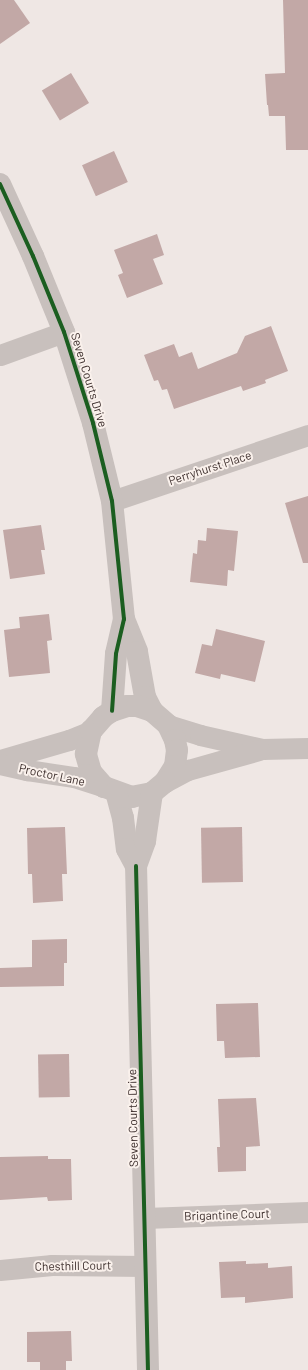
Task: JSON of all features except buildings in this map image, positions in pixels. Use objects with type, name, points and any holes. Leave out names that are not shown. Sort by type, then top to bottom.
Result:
[{"type":"street","name":"Seven Courts Drive","points":[[0,184],[33,256],[64,332],[93,424],[112,501],[124,619],[137,652],[145,697],[160,718]]},
{"type":"street","points":[[0,355],[64,332]]},
{"type":"street","name":"Perryhurst Place","points":[[112,501],[308,435]]},
{"type":"street","name":"Seven Courts Drive","points":[[112,711],[116,654],[124,619]]},
{"type":"street","points":[[262,749],[188,770],[158,787],[132,797],[110,790],[91,772],[86,754],[91,731],[103,716],[127,706],[137,706],[160,718],[200,735],[262,749],[308,748]]},
{"type":"street","points":[[158,787],[174,766],[177,750],[175,740],[160,718]]},
{"type":"street","name":"Proctor Lane","points":[[0,760],[69,740],[91,731]]},
{"type":"street","name":"Proctor Lane","points":[[0,764],[27,770],[74,777],[110,790]]},
{"type":"street","name":"Seven Courts Drive","points":[[148,1370],[145,1266],[146,1218],[136,866],[145,840],[158,787]]},
{"type":"street","name":"Seven Courts Drive","points":[[110,790],[123,818],[127,849],[136,866]]},
{"type":"street","name":"Brigantine Court","points":[[146,1218],[308,1212]]},
{"type":"street","name":"Chesthill Court","points":[[0,1270],[52,1265],[145,1266]]},
{"type":"cycle path","points":[[0,184],[33,256],[64,332],[93,423],[112,501],[124,619],[116,654],[112,711]]},
{"type":"cycle path","points":[[136,866],[148,1370]]}]
